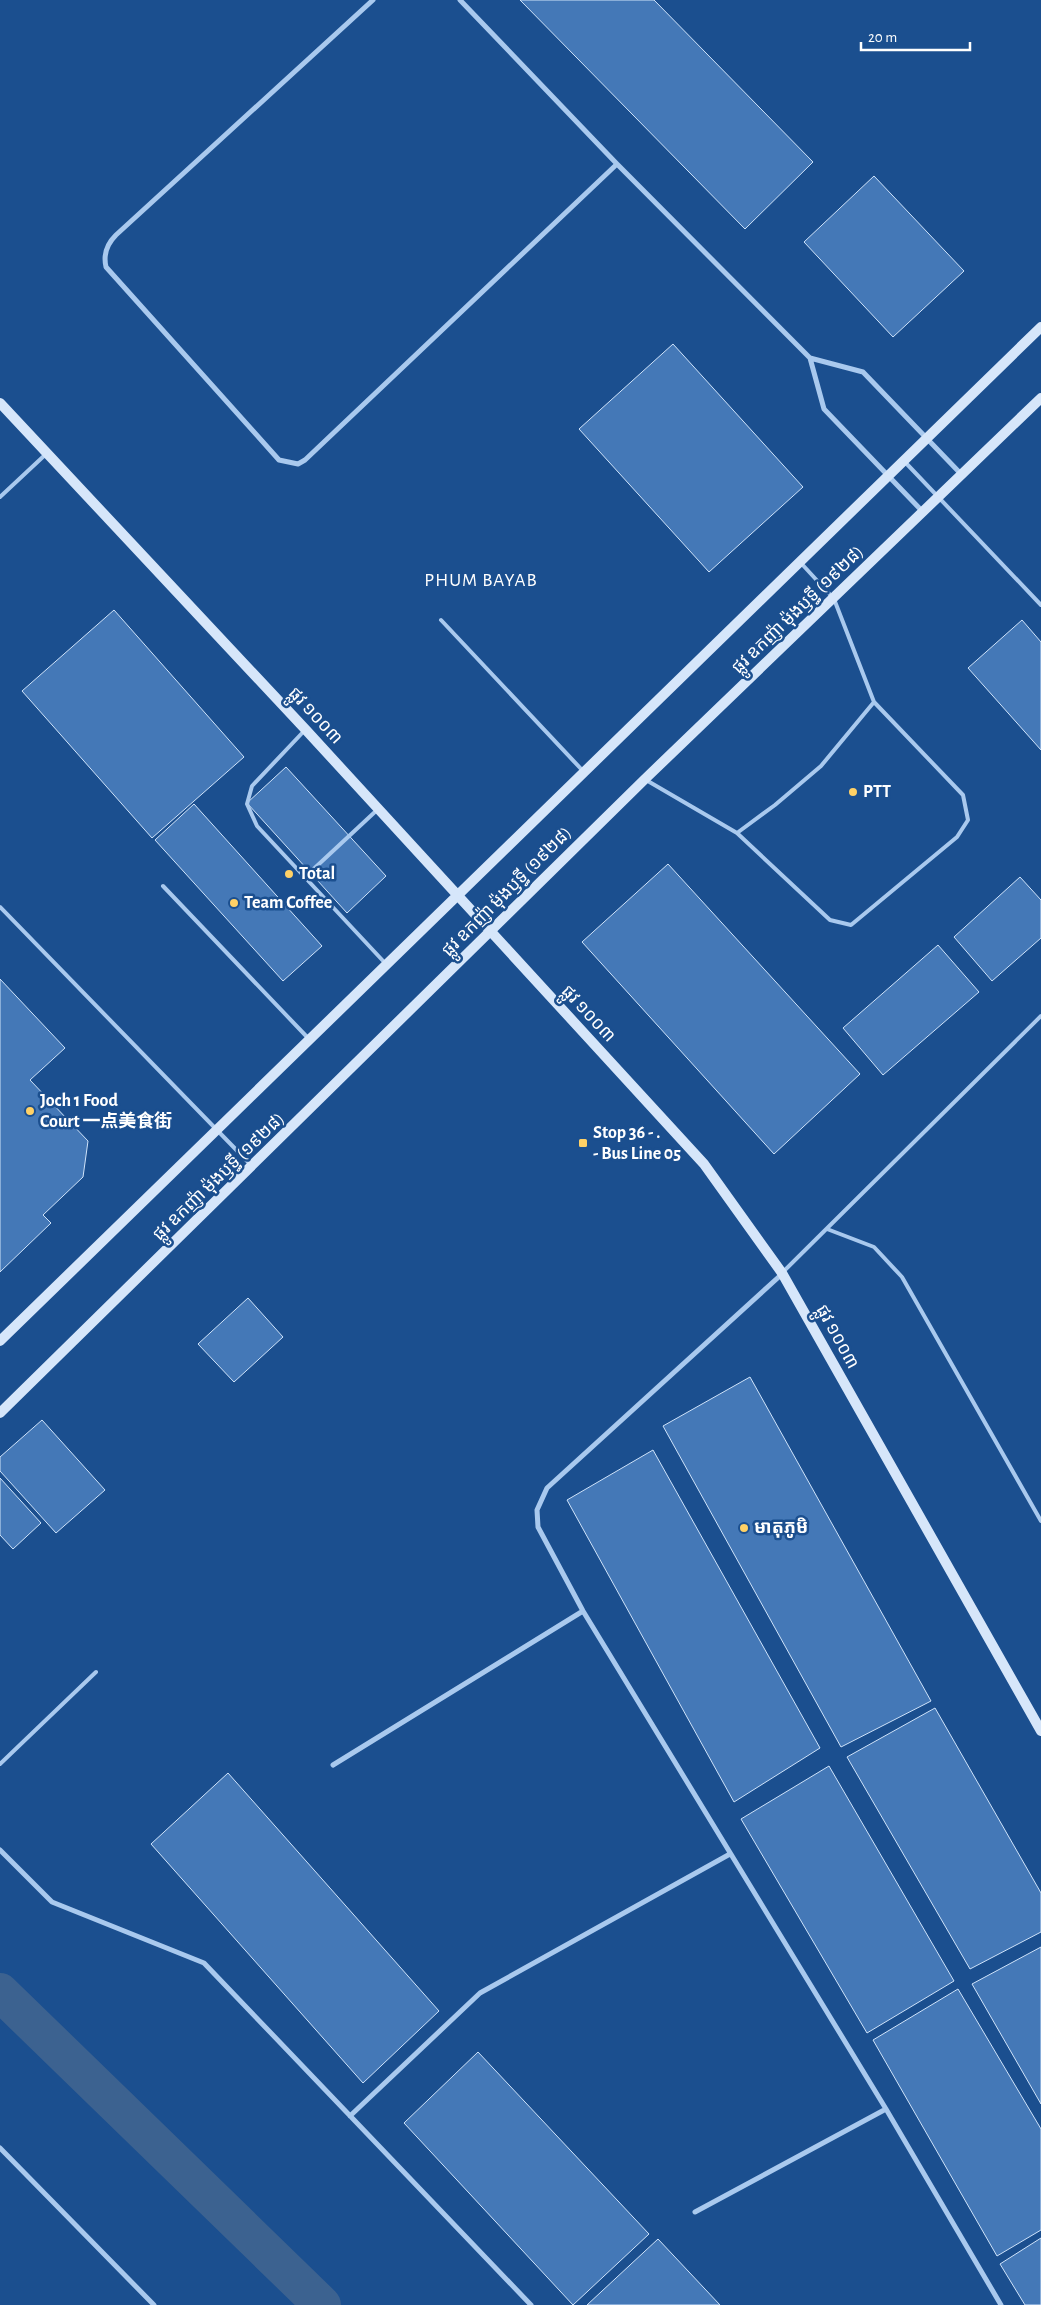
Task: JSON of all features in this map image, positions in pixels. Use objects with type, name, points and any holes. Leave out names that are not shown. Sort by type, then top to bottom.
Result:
[{"type":"main road","name":"ផ្លូវ ឧកញ៉ា ម៉ុងឫទ្ធី (១៩២៨)","points":[[0,1341],[1041,327]]},
{"type":"main road","name":"ផ្លូវ ឧកញ៉ា ម៉ុងឫទ្ធី (១៩២៨)","points":[[0,1413],[644,779],[924,513],[1041,398]]},
{"type":"main road","name":"ផ្លូវ ១០០៣","points":[[0,403],[48,452],[306,730],[704,1164],[782,1273],[1041,1731]]},
{"type":"street","points":[[373,0],[116,235],[110,242],[104,258],[106,267],[279,460],[298,464],[305,460],[617,164]]},
{"type":"street","points":[[460,0],[617,164],[810,358],[824,409],[924,513]]},
{"type":"street","points":[[810,358],[863,372],[962,475]]},
{"type":"street","points":[[782,1273],[547,1488],[537,1510],[538,1527],[583,1611],[886,2109],[1000,2305]]},
{"type":"street","points":[[333,1765],[583,1611]]},
{"type":"street","points":[[0,1850],[52,1902],[204,1963],[531,2305]]},
{"type":"street","points":[[350,2116],[480,1993],[730,1854]]},
{"type":"street","points":[[696,2212],[886,2109]]},
{"type":"street","points":[[0,2148],[154,2305]]},
{"type":"lane","points":[[0,497],[48,452]]},
{"type":"lane","points":[[904,461],[1041,605]]},
{"type":"lane","points":[[644,779],[736,833],[830,920],[851,924],[958,837],[968,820],[964,796],[874,702],[834,599],[800,562]]},
{"type":"lane","points":[[441,620],[584,772]]},
{"type":"lane","points":[[736,833],[775,806],[821,766],[874,702]]},
{"type":"lane","points":[[306,730],[252,786],[247,804],[257,826],[387,964]]},
{"type":"lane","points":[[305,877],[378,809]]},
{"type":"lane","points":[[162,886],[310,1039]]},
{"type":"lane","points":[[0,907],[252,1167]]},
{"type":"lane","points":[[782,1273],[1041,1016]]},
{"type":"lane","points":[[827,1229],[874,1247],[902,1277],[1041,1521]]},
{"type":"lane","points":[[0,1764],[96,1672]]},
{"type":"building","points":[[520,0],[654,0],[813,162],[745,229]]},
{"type":"building","points":[[874,176],[964,271],[893,337],[804,242]]},
{"type":"building","points":[[673,344],[803,487],[709,572],[579,429]]},
{"type":"building","points":[[114,610],[244,757],[152,838],[22,691]]},
{"type":"building","points":[[1022,620],[1041,642],[1041,750],[968,668]]},
{"type":"building","points":[[286,767],[386,876],[347,913],[247,803]]},
{"type":"building","points":[[194,804],[322,946],[283,981],[155,840]]},
{"type":"building","points":[[668,864],[860,1074],[774,1154],[582,942]]},
{"type":"building","points":[[1020,877],[1041,900],[1041,938],[992,981],[954,937]]},
{"type":"building","points":[[938,945],[979,992],[883,1075],[843,1028]]},
{"type":"building","name":"Joch 1 Food Court 一点美食街","points":[[0,979],[65,1048],[30,1080],[88,1141],[83,1177],[43,1215],[51,1223],[0,1272]]},
{"type":"building","points":[[248,1298],[283,1337],[234,1382],[198,1344]]},
{"type":"building","points":[[750,1377],[931,1701],[841,1747],[663,1426]]},
{"type":"building","points":[[42,1420],[105,1490],[56,1533],[0,1471],[0,1457]]},
{"type":"building","points":[[653,1450],[820,1748],[734,1802],[567,1500]]},
{"type":"building","points":[[0,1478],[41,1523],[13,1549],[0,1535]]},
{"type":"building","points":[[935,1708],[1041,1893],[1041,1932],[970,1969],[847,1757]]},
{"type":"building","points":[[829,1766],[954,1981],[867,2033],[741,1819]]},
{"type":"building","points":[[228,1773],[439,2011],[363,2083],[151,1844]]},
{"type":"building","points":[[1041,1947],[1041,2104],[972,1984]]},
{"type":"building","points":[[958,1989],[1041,2129],[1041,2230],[997,2256],[873,2040]]},
{"type":"building","points":[[478,2052],[649,2234],[573,2305],[404,2123]]},
{"type":"building","points":[[1041,2238],[1041,2305],[1025,2305],[1000,2264]]},
{"type":"building","points":[[658,2239],[720,2305],[587,2305]]},
{"type":"waterway","points":[[0,1992],[322,2305]]},
{"type":"place","name":"PTT","points":[[853,792]]},
{"type":"place","name":"Total","points":[[289,874]]},
{"type":"place","name":"Team Coffee","points":[[234,903]]},
{"type":"place","name":"Joch 1 Food Court 一点美食街","points":[[30,1111]]},
{"type":"place","name":"Stop 36 - . - Bus Line 05","points":[[583,1143]]},
{"type":"place","name":"មាតុភូមិ","points":[[744,1528]]},
{"type":"district","name":"PHUM BAYAB","points":[[481,580]]}]
